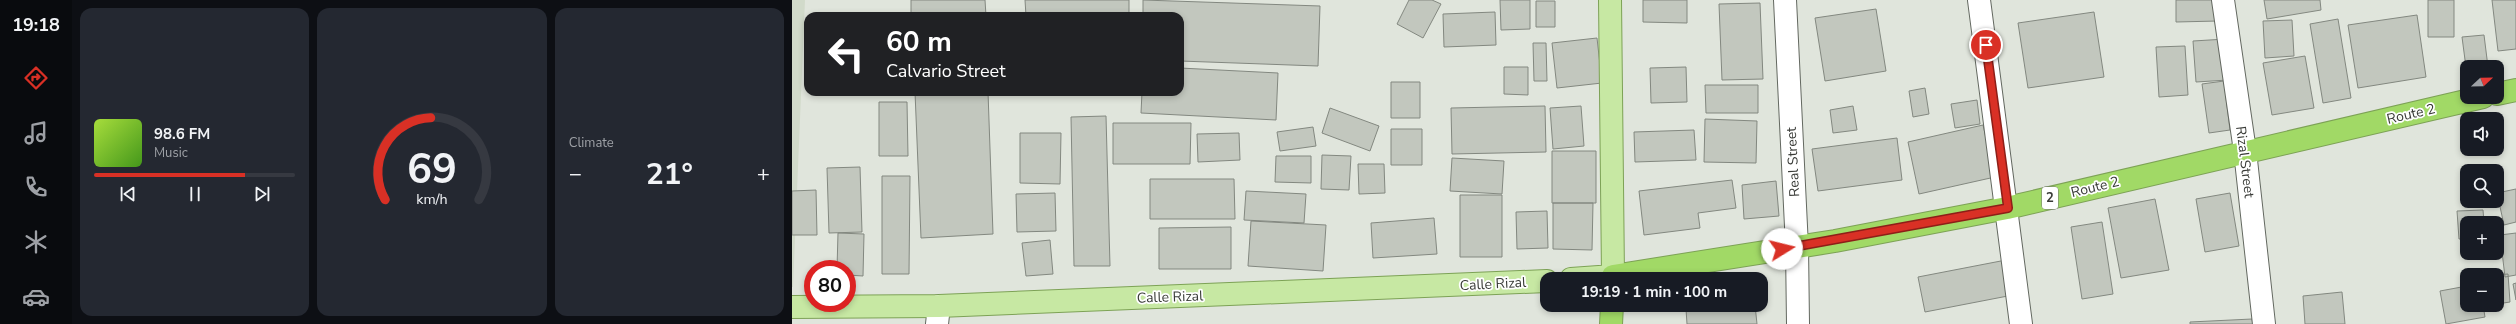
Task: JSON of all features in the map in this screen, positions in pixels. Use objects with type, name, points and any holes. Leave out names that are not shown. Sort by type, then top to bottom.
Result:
[{"type":"highway","points":[[2504,93],[2516,90]]},
{"type":"highway","name":"Route 2","points":[[1644,272],[1797,247],[2008,208],[2245,151],[2460,102]]},
{"type":"highway","points":[[1611,324],[1612,312]]},
{"type":"main road","points":[[1610,0],[1613,272]]},
{"type":"main road","name":"Calle Rizal","points":[[792,307],[938,315],[1540,281]]},
{"type":"street","name":"Real Street","points":[[1785,0],[1797,247],[1798,324]]},
{"type":"street","points":[[1980,0],[2008,208],[2021,324]]},
{"type":"street","name":"Rizal Street","points":[[2223,0],[2245,151],[2264,324]]},
{"type":"shaded area","points":[[792,0],[805,0],[793,287]]},
{"type":"building","points":[[911,0],[985,0],[986,12],[911,12]]},
{"type":"building","points":[[1025,0],[1129,0],[1129,12],[1026,12]]},
{"type":"building","points":[[1143,0],[1320,6],[1318,66],[1184,61],[1184,12],[1143,12]]},
{"type":"building","points":[[1409,0],[1432,0],[1441,4],[1423,38],[1397,24]]},
{"type":"building","points":[[1500,0],[1530,0],[1530,29],[1501,30]]},
{"type":"building","points":[[1643,0],[1687,0],[1687,23],[1643,22]]},
{"type":"building","points":[[2176,0],[2218,0],[2218,21],[2176,22]]},
{"type":"building","points":[[2264,0],[2320,0],[2321,10],[2267,19]]},
{"type":"building","points":[[2428,0],[2454,0],[2454,37],[2428,37]]},
{"type":"building","points":[[2492,0],[2516,0],[2516,49],[2498,51]]},
{"type":"building","points":[[1536,1],[1555,1],[1555,27],[1536,27]]},
{"type":"building","points":[[1760,3],[1763,79],[1722,80],[1719,4]]},
{"type":"building","points":[[1876,9],[1886,71],[1825,81],[1815,18]]},
{"type":"building","points":[[1495,12],[1496,45],[1444,47],[1443,14]]},
{"type":"building","points":[[2094,12],[2104,77],[2028,88],[2018,23]]},
{"type":"building","points":[[2417,15],[2426,77],[2358,88],[2348,25]]},
{"type":"building","points":[[2338,19],[2351,98],[2323,103],[2310,24]]},
{"type":"building","points":[[2292,20],[2294,56],[2265,58],[2263,21]]},
{"type":"building","points":[[2484,35],[2487,60],[2465,60],[2462,37]]},
{"type":"building","points":[[1597,38],[1602,83],[1557,88],[1552,43]]},
{"type":"building","points":[[2226,39],[2228,80],[2196,82],[2193,41]]},
{"type":"building","points":[[1533,43],[1546,43],[1547,81],[1534,81]]},
{"type":"building","points":[[2185,46],[2188,95],[2159,97],[2156,47]]},
{"type":"building","points":[[2305,56],[2314,108],[2272,115],[2263,63]]},
{"type":"building","points":[[1504,67],[1528,67],[1528,95],[1504,94]]},
{"type":"building","points":[[1686,67],[1687,102],[1651,103],[1650,68]]},
{"type":"building","points":[[1184,68],[1278,73],[1276,120],[1141,113],[1142,96],[1184,96]]},
{"type":"building","points":[[2224,81],[2230,130],[2209,133],[2202,84]]},
{"type":"building","points":[[1391,82],[1420,82],[1420,118],[1391,118]]},
{"type":"building","points":[[1705,85],[1758,85],[1758,113],[1706,113]]},
{"type":"building","points":[[1925,88],[1929,114],[1913,117],[1909,91]]},
{"type":"building","points":[[915,96],[988,96],[993,234],[921,238]]},
{"type":"building","points":[[1977,100],[1980,124],[1955,128],[1951,104]]},
{"type":"building","points":[[879,102],[907,102],[908,156],[879,156]]},
{"type":"building","points":[[1545,106],[1546,152],[1452,154],[1451,108]]},
{"type":"building","points":[[1581,106],[1584,146],[1553,149],[1550,108]]},
{"type":"building","points":[[1853,106],[1857,130],[1833,133],[1830,110]]},
{"type":"building","points":[[1330,108],[1379,126],[1370,151],[1322,133]]},
{"type":"building","points":[[1106,116],[1110,266],[1074,266],[1071,117]]},
{"type":"building","points":[[1705,119],[1757,121],[1756,163],[1704,162]]},
{"type":"building","points":[[1113,123],[1191,123],[1190,164],[1113,164]]},
{"type":"building","points":[[1983,125],[1995,177],[1919,194],[1908,142]]},
{"type":"building","points":[[1313,127],[1316,146],[1280,151],[1277,132]]},
{"type":"building","points":[[1391,129],[1422,129],[1422,165],[1391,165]]},
{"type":"building","points":[[1694,130],[1696,160],[1635,162],[1634,132]]},
{"type":"building","points":[[1020,133],[1061,133],[1060,184],[1020,183]]},
{"type":"building","points":[[1239,133],[1240,160],[1198,162],[1197,134]]},
{"type":"building","points":[[1897,138],[1902,180],[1818,191],[1812,149]]},
{"type":"building","points":[[1552,151],[1596,151],[1596,203],[1552,203]]},
{"type":"building","points":[[1322,155],[1351,156],[1349,190],[1321,189]]},
{"type":"building","points":[[1276,156],[1311,156],[1311,183],[1275,182]]},
{"type":"building","points":[[1452,158],[1504,161],[1502,194],[1450,191]]},
{"type":"building","points":[[1358,164],[1384,164],[1385,193],[1359,194]]},
{"type":"building","points":[[860,167],[862,232],[829,233],[827,168]]},
{"type":"building","points":[[882,176],[910,176],[909,274],[882,274]]},
{"type":"building","points":[[1150,179],[1234,179],[1235,219],[1150,219]]},
{"type":"building","points":[[1732,180],[1736,208],[1698,213],[1700,228],[1644,235],[1639,191]]},
{"type":"building","points":[[1776,181],[1779,216],[1744,219],[1742,185]]},
{"type":"building","points":[[2516,189],[2516,222],[2504,225],[2504,216],[2502,216],[2500,208],[2504,208],[2504,192]]},
{"type":"building","points":[[816,190],[817,235],[792,235],[792,191]]},
{"type":"building","points":[[1246,191],[1306,194],[1304,223],[1244,220]]},
{"type":"building","points":[[1055,193],[1056,231],[1017,232],[1016,194]]},
{"type":"building","points":[[2230,193],[2239,246],[2205,252],[2196,199]]},
{"type":"building","points":[[1460,195],[1502,195],[1502,257],[1460,257]]},
{"type":"building","points":[[2155,199],[2169,270],[2121,278],[2108,208]]},
{"type":"building","points":[[1553,203],[1593,203],[1592,250],[1553,249]]},
{"type":"building","points":[[2483,210],[2483,216],[2460,216],[2460,239],[2459,239],[2457,211]]},
{"type":"building","points":[[1547,211],[1548,248],[1517,249],[1516,212]]},
{"type":"building","points":[[1434,218],[1437,254],[1373,258],[1371,223]]},
{"type":"building","points":[[1251,221],[1326,225],[1323,271],[1248,266]]},
{"type":"building","points":[[2102,222],[2113,294],[2082,299],[2071,227]]},
{"type":"building","points":[[1231,227],[1231,269],[1159,269],[1159,228]]},
{"type":"building","points":[[838,233],[864,234],[863,276],[856,276],[856,260],[837,260]]},
{"type":"building","points":[[2516,233],[2516,275],[2505,277],[2503,260],[2504,234]]},
{"type":"building","points":[[1050,240],[1053,274],[1026,276],[1022,243]]},
{"type":"building","points":[[2006,260],[2013,295],[1925,312],[1918,277]]},
{"type":"building","points":[[2504,274],[2508,274],[2510,302],[2504,303]]},
{"type":"building","points":[[2516,283],[2516,300],[2513,284]]},
{"type":"building","points":[[2460,287],[2460,312],[2484,312],[2485,317],[2446,324],[2440,291]]},
{"type":"building","points":[[2342,292],[2345,324],[2305,324],[2303,296]]},
{"type":"building","points":[[1686,312],[1756,312],[1757,324],[1687,324]]},
{"type":"building","points":[[2252,319],[2253,324],[2190,324],[2190,322]]},
{"type":"route","points":[[1782,249],[1835,241],[2008,208],[1986,45]]}]
